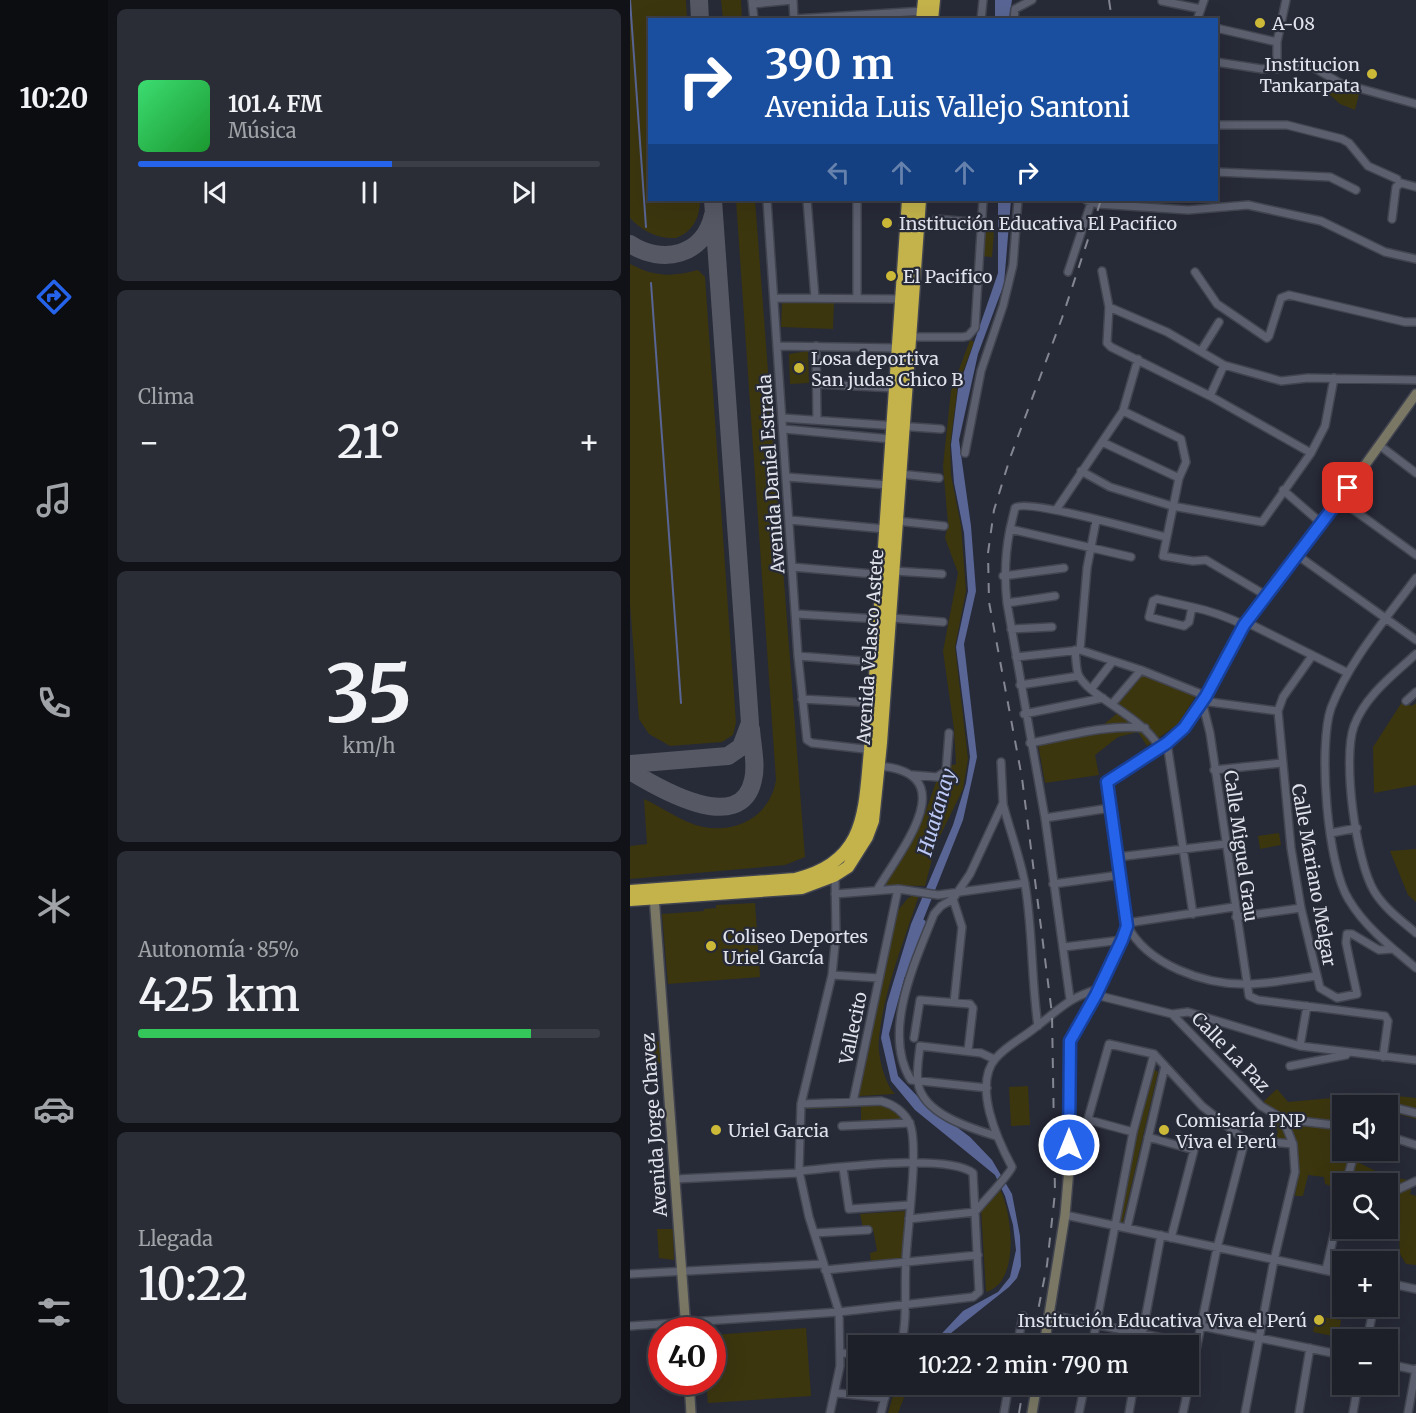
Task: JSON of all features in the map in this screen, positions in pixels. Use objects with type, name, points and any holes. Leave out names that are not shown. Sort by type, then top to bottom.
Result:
[{"type":"highway","name":"Avenida Velasco Astete","points":[[890,574],[885,529],[891,439],[898,425],[910,337],[907,299],[908,201]]},
{"type":"highway","name":"Avenida Velasco Astete","points":[[833,870],[848,850],[862,824],[875,750],[885,619],[897,521],[900,474],[895,388],[898,348],[920,201]]},
{"type":"highway","name":"Avenida Velasco Astete","points":[[630,900],[654,894],[795,879],[848,867],[867,837],[873,821],[879,766],[875,750],[873,704],[875,662],[885,619]]},
{"type":"highway","name":"Avenida Velasco Astete","points":[[630,891],[654,894]]},
{"type":"street","points":[[754,18],[753,2],[793,0],[794,18]]},
{"type":"street","points":[[981,18],[983,0]]},
{"type":"street","points":[[1014,18],[1015,9],[1032,0]]},
{"type":"street","points":[[1198,18],[1204,0]]},
{"type":"street","points":[[1277,69],[1277,42],[1286,0]]},
{"type":"street","points":[[1162,1],[1201,9]]},
{"type":"street","points":[[809,18],[928,10]]},
{"type":"street","points":[[1218,28],[1277,42]]},
{"type":"street","points":[[1218,62],[1262,69],[1277,69],[1306,63],[1340,83],[1416,104]]},
{"type":"street","points":[[1218,125],[1277,124],[1342,139],[1349,143],[1368,166],[1397,179]]},
{"type":"street","points":[[1218,172],[1330,177],[1356,190]]},
{"type":"street","points":[[1392,219],[1396,187],[1401,183],[1416,187]]},
{"type":"street","name":"Avenida Daniel Estrada","points":[[767,201],[798,656],[807,740],[812,743],[875,750]]},
{"type":"street","points":[[807,201],[815,298]]},
{"type":"street","points":[[857,298],[858,201]]},
{"type":"street","points":[[910,337],[963,337],[972,332],[976,320],[983,201]]},
{"type":"street","points":[[965,453],[981,371],[1004,306],[1013,265],[1018,201]]},
{"type":"street","points":[[1068,272],[1088,201],[1188,210],[1248,205],[1321,221],[1385,252],[1416,259]]},
{"type":"street","points":[[936,219],[982,223]]},
{"type":"street","points":[[1102,271],[1108,307],[1107,343],[1210,396],[1311,453]]},
{"type":"street","points":[[1195,272],[1218,304],[1267,338],[1278,303],[1281,298],[1288,295],[1405,322],[1416,322]]},
{"type":"street","points":[[774,298],[907,299]]},
{"type":"street","points":[[1108,307],[1167,332],[1224,365],[1281,381],[1334,378],[1416,380]]},
{"type":"street","points":[[1201,351],[1220,321]]},
{"type":"street","points":[[777,346],[898,348]]},
{"type":"street","points":[[816,346],[817,420]]},
{"type":"street","points":[[1056,510],[1122,411],[1138,359]]},
{"type":"street","points":[[1210,396],[1224,365]]},
{"type":"street","points":[[1081,471],[1110,487],[1172,506],[1260,523],[1264,521],[1283,490],[1311,453],[1325,426],[1334,378]]},
{"type":"street","points":[[817,384],[895,388]]},
{"type":"street","points":[[1046,1335],[1065,1215],[1069,1169],[1070,1041],[1097,992],[1122,940],[1127,924],[1106,786],[1109,779],[1163,745],[1184,728],[1204,699],[1245,623],[1320,522],[1340,500],[1416,394]]},
{"type":"street","points":[[1122,411],[1181,439],[1186,462],[1179,478],[1172,506],[1163,556],[1178,560],[1206,560],[1267,596]]},
{"type":"street","points":[[783,418],[941,429]]},
{"type":"street","points":[[784,429],[891,439]]},
{"type":"street","points":[[1102,442],[1179,478]]},
{"type":"street","points":[[1379,445],[1416,473]]},
{"type":"street","points":[[900,474],[939,478]]},
{"type":"street","points":[[787,477],[888,485]]},
{"type":"street","points":[[1283,490],[1320,522]]},
{"type":"street","points":[[1340,500],[1416,555]]},
{"type":"street","points":[[1070,999],[1045,818],[1024,714],[1007,603],[1004,576],[1010,529],[1018,505],[1056,510],[1165,537]]},
{"type":"street","points":[[790,520],[885,529]]},
{"type":"street","points":[[1078,676],[1078,650],[1086,568],[1096,520]]},
{"type":"street","points":[[897,521],[944,526]]},
{"type":"street","points":[[1010,529],[1131,557]]},
{"type":"street","points":[[1297,555],[1416,640]]},
{"type":"street","points":[[792,567],[890,574],[942,574]]},
{"type":"street","points":[[1004,576],[1064,568]]},
{"type":"street","points":[[1416,578],[1348,673],[1332,707],[1326,729],[1324,760],[1331,833],[1342,887],[1349,901],[1393,949],[1416,968]]},
{"type":"street","points":[[1007,603],[1055,596]]},
{"type":"street","points":[[1192,607],[1189,622],[1184,626],[1149,617],[1155,599],[1192,607],[1215,612],[1245,623],[1348,673]]},
{"type":"street","points":[[796,614],[943,622]]},
{"type":"street","points":[[1011,629],[1052,627]]},
{"type":"street","points":[[1016,657],[1078,650],[1141,670],[1204,699],[1278,711]]},
{"type":"street","points":[[1416,654],[1378,689],[1354,727],[1350,786],[1364,865],[1376,894],[1416,933]]},
{"type":"street","points":[[798,656],[875,662]]},
{"type":"street","name":"Calle Mariano Melgar","points":[[1312,656],[1282,697],[1278,711],[1281,763],[1301,908],[1316,976],[1324,993],[1339,999],[1355,996],[1358,988],[1346,944],[1347,934],[1352,934],[1379,950],[1393,949]]},
{"type":"street","points":[[1092,688],[1113,661]]},
{"type":"street","points":[[1112,704],[1141,670]]},
{"type":"street","points":[[1020,684],[1078,676],[1103,698],[1146,728],[1163,745],[1184,849],[1193,914]]},
{"type":"street","points":[[1406,701],[1416,692]]},
{"type":"street","points":[[1024,714],[1103,698]]},
{"type":"street","points":[[802,699],[873,704]]},
{"type":"street","name":"Calle Miguel Grau","points":[[1204,699],[1249,996],[1258,1000],[1307,1006]]},
{"type":"street","points":[[1030,743],[1129,726],[1146,728]]},
{"type":"street","points":[[879,766],[903,770],[913,775],[937,777],[946,771],[949,733]]},
{"type":"street","points":[[1001,762],[1003,804],[1025,883],[1031,979],[1038,1026]]},
{"type":"street","points":[[1214,770],[1281,763]]},
{"type":"street","points":[[876,890],[914,833],[920,815],[923,793],[913,775]]},
{"type":"street","points":[[987,1088],[917,1081],[909,1078],[900,1050],[905,994],[934,914],[962,890],[1003,804]]},
{"type":"street","points":[[1045,818],[1110,808]]},
{"type":"street","points":[[1331,833],[1357,828]]},
{"type":"street","points":[[1118,857],[1226,844]]},
{"type":"street","points":[[830,1413],[836,1393],[841,1353],[839,1312],[814,1233],[799,1172],[801,1104],[832,975],[836,934],[833,870]]},
{"type":"street","points":[[1053,884],[1120,875]]},
{"type":"street","points":[[834,894],[898,889],[938,895],[1025,883]]},
{"type":"street","name":"Vallecito","points":[[853,1102],[898,889]]},
{"type":"street","name":"Avenida Jorge Chavez","points":[[654,894],[685,1317]]},
{"type":"street","points":[[953,900],[962,927],[954,1002]]},
{"type":"street","points":[[1127,924],[1234,907]]},
{"type":"street","points":[[1236,917],[1301,908]]},
{"type":"street","points":[[1127,924],[1145,948],[1169,965],[1209,981],[1247,984],[1316,976]]},
{"type":"street","points":[[1064,947],[1122,940]]},
{"type":"street","points":[[832,975],[879,978]]},
{"type":"street","points":[[909,1219],[975,1212],[996,1186],[1009,1176],[1012,1167],[996,1136],[987,1088],[987,1074],[994,1059],[1070,999],[1097,992]]},
{"type":"street","name":"Calle La Paz","points":[[1097,992],[1172,1014],[1261,1106],[1283,1119]]},
{"type":"street","points":[[914,1038],[921,1000],[954,1002],[972,1006],[968,1052]]},
{"type":"street","points":[[1300,1046],[1307,1006],[1388,1018],[1383,1057]]},
{"type":"street","points":[[1172,1014],[1188,1012],[1300,1046],[1416,1060]]},
{"type":"street","points":[[1069,1169],[1075,1165],[1089,1120],[1107,1044],[1154,1054],[1202,1106],[1245,1140],[1293,1143]]},
{"type":"street","points":[[994,1059],[981,1053],[920,1046],[917,1081],[924,1100],[938,1110],[978,1131],[996,1136]]},
{"type":"street","points":[[1094,1335],[1133,1132],[1154,1054]]},
{"type":"street","points":[[1290,1066],[1353,1054]]},
{"type":"street","points":[[1127,1228],[1165,1066]]},
{"type":"street","points":[[801,1104],[881,1101],[893,1104],[910,1123],[913,1163],[906,1260],[904,1335]]},
{"type":"street","points":[[1398,1109],[1416,1113]]},
{"type":"street","points":[[1245,1413],[1274,1260],[1294,1172],[1293,1143],[1283,1119],[1332,1125]]},
{"type":"street","points":[[1089,1120],[1133,1132]]},
{"type":"street","points":[[843,1126],[910,1123]]},
{"type":"street","points":[[1148,1137],[1194,1150],[1171,1238]]},
{"type":"street","points":[[1398,1139],[1416,1145]]},
{"type":"street","points":[[1199,1335],[1217,1248],[1245,1140]]},
{"type":"street","points":[[676,1179],[913,1163],[966,1168],[973,1173],[979,1292],[973,1298],[726,1322]]},
{"type":"street","points":[[843,1168],[849,1209],[910,1205]]},
{"type":"street","points":[[1398,1189],[1416,1181]]},
{"type":"street","points":[[1065,1215],[1332,1272]]},
{"type":"street","points":[[814,1233],[868,1230]]},
{"type":"street","points":[[1142,1334],[1161,1235]]},
{"type":"street","points":[[1326,1270],[1334,1239]]},
{"type":"street","points":[[630,1274],[824,1267],[978,1255]]},
{"type":"street","points":[[1398,1285],[1416,1289]]},
{"type":"street","points":[[1050,1315],[1147,1335]]},
{"type":"street","points":[[1019,1335],[1023,1316]]},
{"type":"street","points":[[630,1326],[648,1326]]},
{"type":"street","points":[[1201,1326],[1332,1353]]},
{"type":"street","points":[[1299,1413],[1310,1348]]},
{"type":"street","points":[[841,1353],[848,1353]]},
{"type":"street","points":[[1398,1366],[1416,1370],[1408,1413]]},
{"type":"street","points":[[836,1393],[885,1398]]},
{"type":"street","points":[[690,1395],[691,1413]]},
{"type":"street","points":[[881,1413],[886,1395]]},
{"type":"street","points":[[1004,1413],[1007,1395]]},
{"type":"street","points":[[1032,1413],[1035,1395]]},
{"type":"street","points":[[1080,1413],[1083,1395]]},
{"type":"street","points":[[1129,1413],[1132,1395]]},
{"type":"street","points":[[1183,1413],[1186,1395]]},
{"type":"street","points":[[1353,1413],[1356,1395]]},
{"type":"shaded area","points":[[630,0],[686,0],[687,18],[648,18],[648,201],[700,201],[699,212],[691,228],[676,238],[651,233],[630,218]]},
{"type":"shaded area","points":[[721,0],[741,0],[742,18],[723,18]]},
{"type":"shaded area","points":[[1333,86],[1359,94],[1355,110],[1340,104],[1330,95]]},
{"type":"shaded area","points":[[736,201],[755,201],[805,857],[785,865],[630,879],[630,846],[647,844],[644,799],[695,825],[728,827],[740,824],[759,812],[773,793],[776,780]]},
{"type":"shaded area","points":[[982,231],[994,232],[992,257],[980,256]]},
{"type":"shaded area","points":[[630,264],[664,274],[680,274],[698,270],[705,277],[736,723],[733,735],[722,742],[670,746],[649,734],[639,719],[630,604]]},
{"type":"shaded area","points":[[782,302],[834,302],[833,329],[781,327]]},
{"type":"shaded area","points":[[970,340],[974,342],[958,385],[950,446],[951,475],[961,526],[966,591],[955,647],[968,759],[963,789],[936,844],[925,886],[887,885],[882,883],[911,844],[924,816],[941,768],[956,764],[954,729],[943,651],[958,573],[945,538],[948,524],[943,466],[951,391]]},
{"type":"shaded area","name":"Losa deportiva San judas Chico B","points":[[808,351],[809,383],[790,384],[789,354]]},
{"type":"shaded area","points":[[1143,673],[1197,694],[1178,724],[1147,746],[1138,732],[1118,737],[1095,755],[1099,775],[1045,783],[1038,744],[1097,730],[1120,711],[1117,702]]},
{"type":"shaded area","points":[[1402,702],[1412,706],[1416,703],[1416,785],[1374,793],[1373,747]]},
{"type":"shaded area","points":[[1279,833],[1281,845],[1260,849],[1258,836]]},
{"type":"shaded area","points":[[1416,849],[1416,902],[1408,895],[1390,851]]},
{"type":"shaded area","points":[[920,892],[890,982],[879,1038],[882,1068],[895,1094],[860,1096],[858,1095],[898,910],[908,898]]},
{"type":"shaded area","name":"Coliseo Deportes Uriel García","points":[[755,903],[760,977],[668,984],[662,914],[704,911],[704,909],[716,908],[716,905]]},
{"type":"shaded area","points":[[660,1041],[662,1063],[651,1064],[649,1042]]},
{"type":"shaded area","points":[[1152,1071],[1158,1072],[1122,1225],[1118,1220],[1135,1132]]},
{"type":"shaded area","points":[[1028,1086],[1030,1125],[1011,1126],[1009,1087]]},
{"type":"shaded area","points":[[1277,1089],[1288,1102],[1332,1098],[1332,1161],[1355,1161],[1380,1173],[1332,1173],[1332,1186],[1325,1184],[1324,1177],[1308,1175],[1303,1196],[1295,1196],[1299,1173],[1297,1154],[1288,1141],[1275,1141],[1278,1131],[1269,1122],[1275,1117],[1262,1103]]},
{"type":"shaded area","points":[[1398,1096],[1416,1098],[1416,1119],[1398,1114]]},
{"type":"shaded area","points":[[893,1101],[905,1119],[907,1127],[842,1130],[842,1127],[861,1126],[861,1107],[806,1109],[806,1104]]},
{"type":"shaded area","points":[[1398,1178],[1413,1181],[1410,1194],[1416,1196],[1416,1265],[1406,1264],[1400,1254]]},
{"type":"shaded area","points":[[1000,1189],[1008,1214],[1010,1230],[1009,1261],[1005,1275],[997,1286],[986,1292],[981,1209]]},
{"type":"shaded area","points":[[905,1211],[902,1259],[871,1263],[870,1253],[877,1251],[873,1229],[863,1228],[860,1214]]},
{"type":"shaded area","points":[[657,1229],[673,1229],[674,1260],[659,1258]]},
{"type":"shaded area","points":[[1317,1316],[1341,1320],[1339,1329],[1332,1329],[1332,1336],[1313,1332]]},
{"type":"shaded area","points":[[806,1328],[811,1396],[708,1403],[707,1395],[726,1395],[726,1334]]},
{"type":"shaded area","points":[[893,1395],[905,1395],[898,1413],[888,1413]]},
{"type":"water","points":[[995,0],[1012,0],[1009,18],[995,18]]},
{"type":"water","points":[[998,201],[1011,201],[1004,284],[978,354],[959,440],[971,526],[976,591],[964,644],[977,757],[963,820],[914,943],[889,1034],[898,1076],[921,1100],[970,1137],[992,1160],[1012,1194],[1020,1236],[1021,1266],[1017,1278],[1009,1287],[949,1335],[940,1335],[963,1311],[998,1292],[1010,1277],[1016,1250],[1013,1225],[1005,1196],[995,1175],[915,1110],[891,1081],[881,1038],[887,1003],[911,924],[953,825],[966,783],[970,757],[956,647],[968,591],[964,533],[954,483],[951,445],[958,389],[998,273]]},
{"type":"waterway","points":[[630,0],[646,227]]},
{"type":"waterway","points":[[651,283],[681,703]]},
{"type":"waterway","name":"Huatanay","points":[[905,971],[921,925]]},
{"type":"taxiway","points":[[699,0],[700,18]]},
{"type":"taxiway","points":[[630,764],[728,756],[741,747],[750,723],[713,201]]},
{"type":"taxiway","points":[[630,244],[655,254],[680,253],[701,240],[713,215]]},
{"type":"taxiway","points":[[630,771],[659,788],[698,803],[716,807],[733,805],[745,797],[753,780],[751,729]]},
{"type":"railway","points":[[1109,0],[1112,18]]},
{"type":"railway","points":[[1033,1335],[1047,1265],[1055,1193],[1052,1014],[1022,778],[989,602],[988,553],[994,510],[1010,458],[1062,318],[1101,201]]},
{"type":"railway","points":[[1019,1413],[1022,1395]]},
{"type":"place","name":"A-08","points":[[1260,23]]},
{"type":"place","name":"Institucion Tankarpata","points":[[1372,74]]},
{"type":"place","name":"Institución Educativa El Pacifico","points":[[887,223]]},
{"type":"place","name":"El Pacifico","points":[[891,276]]},
{"type":"place","name":"Losa deportiva San judas Chico B","points":[[799,368]]},
{"type":"place","name":"Coliseo Deportes Uriel García","points":[[711,946]]},
{"type":"place","name":"Uriel Garcia","points":[[716,1130]]},
{"type":"place","name":"Comisaría PNP Viva el Perú","points":[[1164,1130]]},
{"type":"place","name":"Institución Educativa Viva el Perú","points":[[1319,1320]]},
{"type":"route","points":[[1069,1145],[1070,1041],[1096,995],[1127,926],[1106,790],[1107,782],[1113,775],[1167,743],[1184,728],[1206,696],[1244,625],[1348,488]]}]
